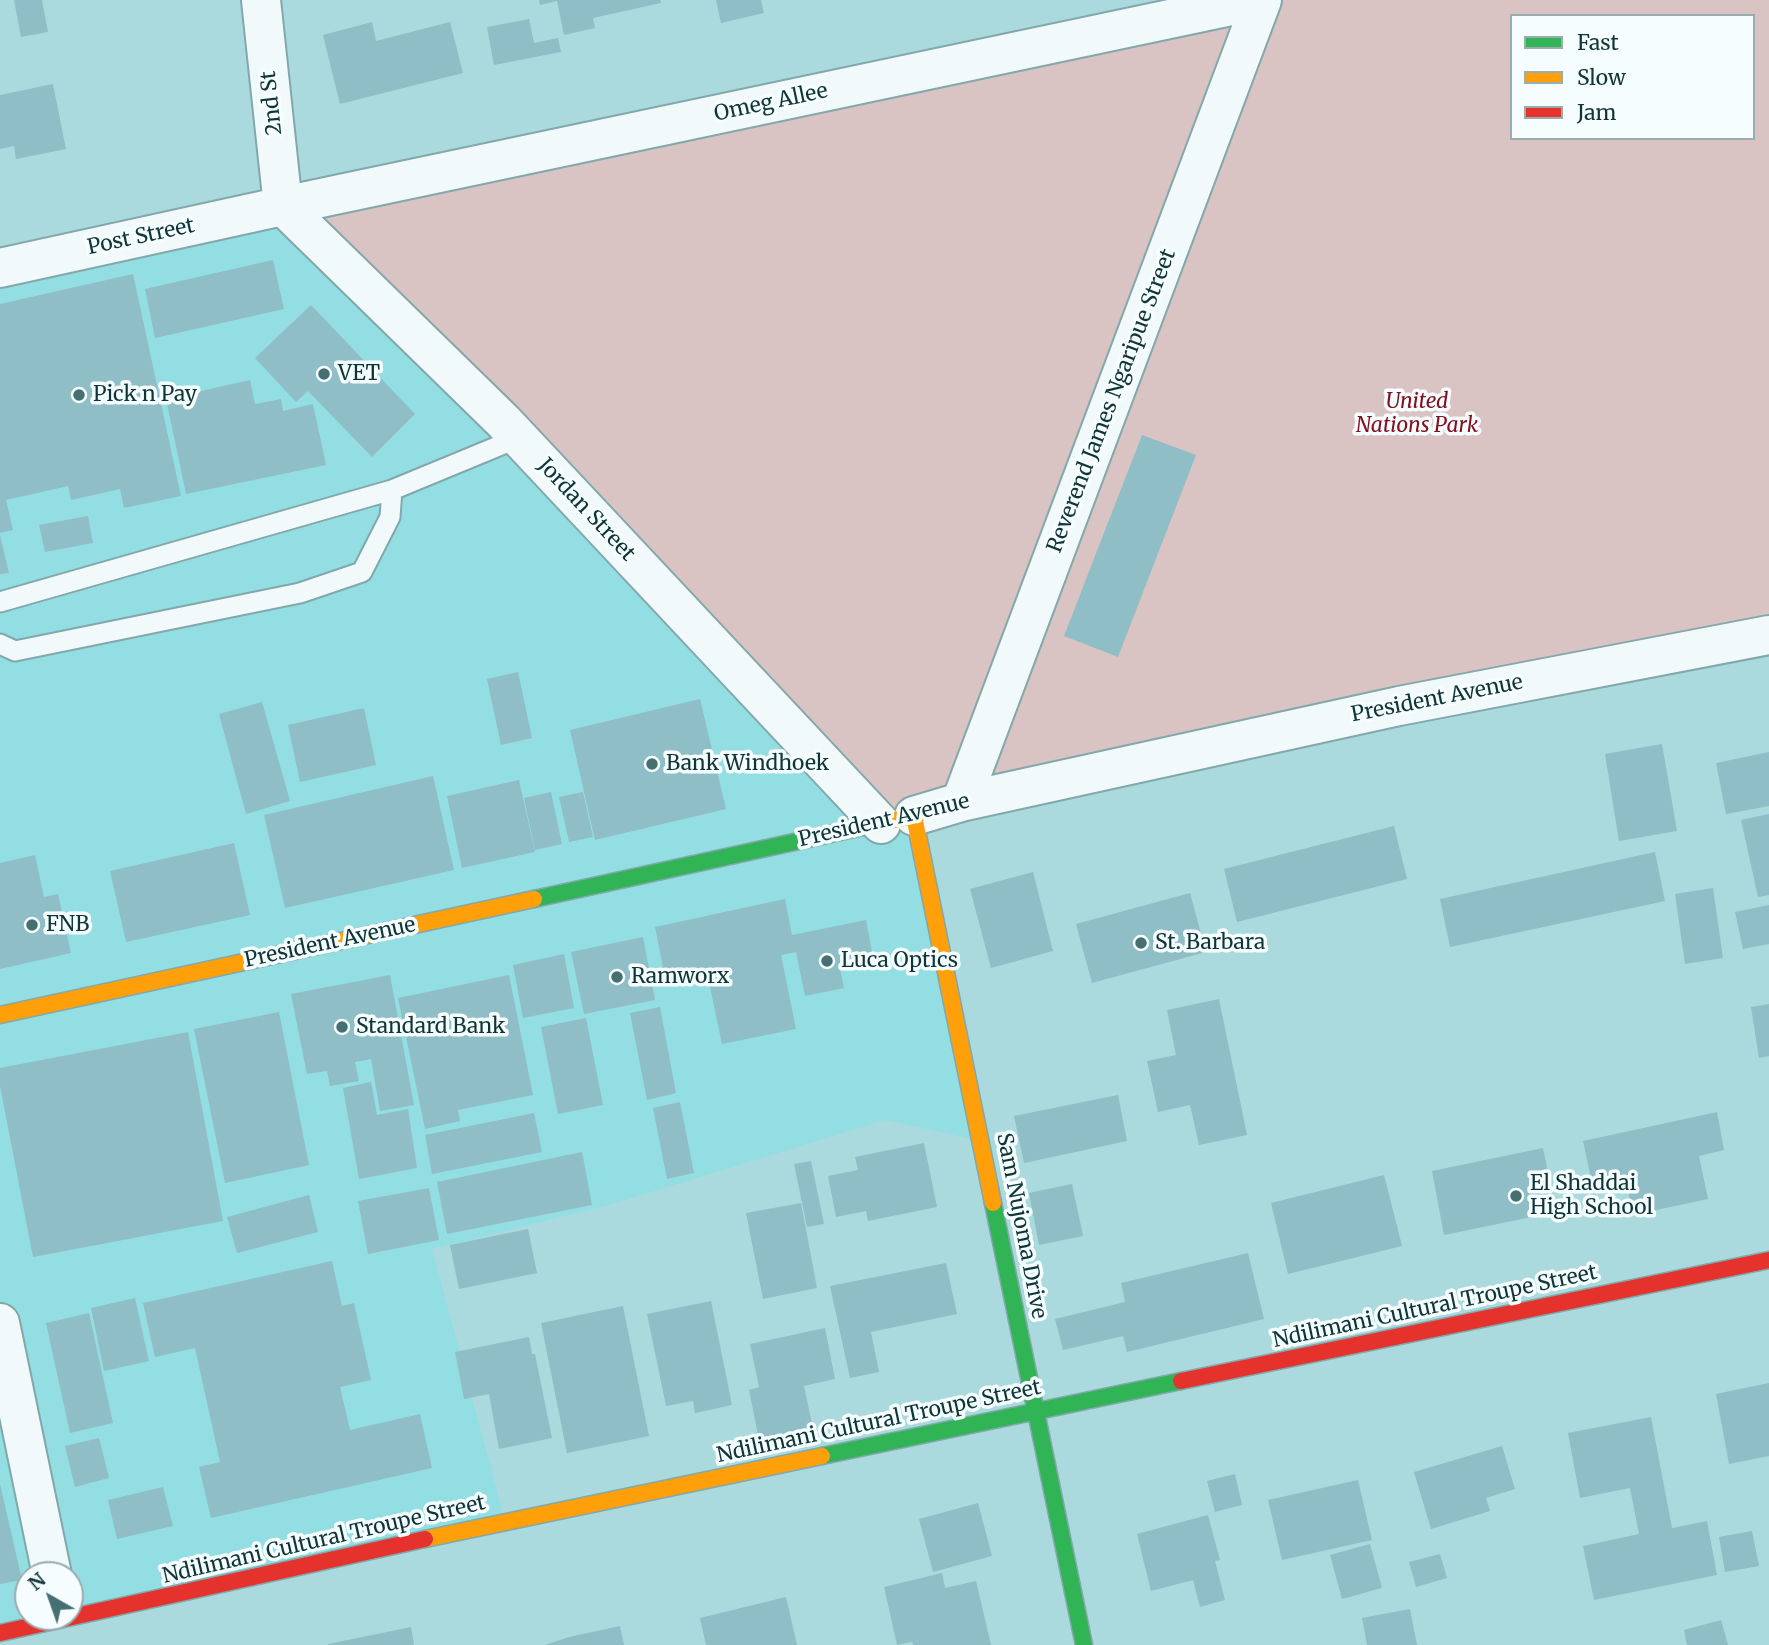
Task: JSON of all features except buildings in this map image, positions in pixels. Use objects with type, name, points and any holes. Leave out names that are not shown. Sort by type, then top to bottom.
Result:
[{"type":"street","name":"2nd St","points":[[261,0],[283,205]]},
{"type":"street","name":"Omeg Allee","points":[[283,205],[1261,0]]},
{"type":"street","name":"Reverend James Ngaripue Street","points":[[961,802],[1261,0]]},
{"type":"street","name":"Post Street","points":[[0,268],[283,205]]},
{"type":"street","name":"Jordan Street","points":[[283,205],[897,820]]},
{"type":"street","name":"President Avenue","points":[[0,1015],[897,820],[961,802],[1399,706],[1769,635]]},
{"type":"street","name":"Sam Nujoma Drive","points":[[897,820],[1036,1410],[1084,1645]]},
{"type":"street","name":"Ndilimani Cultural Troupe Street","points":[[84,1622],[505,1521],[1769,1261]]},
{"type":"street","points":[[0,1323],[49,1561]]},
{"type":"street","name":"Ndilimani Cultural Troupe Street","points":[[0,1633],[21,1631]]},
{"type":"lane","points":[[0,602],[392,490],[518,438]]},
{"type":"lane","points":[[0,645],[15,651],[28,649],[300,593],[362,572],[390,517],[392,490]]},
{"type":"shaded area","points":[[283,206],[914,816],[982,1141],[885,1120],[609,1205],[432,1249],[505,1521],[84,1614],[84,1561],[14,1561],[14,1630],[0,1633],[0,268]]},
{"type":"green space","name":"United Nations Park","points":[[1260,0],[1769,0],[1769,637],[881,824],[283,206]]},
{"type":"traffic: fast","points":[[534,899],[890,821]]},
{"type":"traffic: fast","points":[[993,1203],[1084,1645]]},
{"type":"traffic: fast","points":[[822,1456],[1181,1381]]},
{"type":"traffic: slow","points":[[890,821],[914,816],[993,1203]]},
{"type":"traffic: slow","points":[[0,1015],[534,899]]},
{"type":"traffic: slow","points":[[425,1539],[822,1456]]},
{"type":"traffic: jam","points":[[1181,1381],[1769,1260]]},
{"type":"traffic: jam","points":[[0,1633],[425,1539]]},
{"type":"place","name":"VET","points":[[324,374]]},
{"type":"place","name":"Pick n Pay","points":[[79,395]]},
{"type":"place","name":"Bank Windhoek","points":[[652,764]]},
{"type":"place","name":"FNB","points":[[32,925]]},
{"type":"place","name":"St. Barbara","points":[[1141,943]]},
{"type":"place","name":"Luca Optics","points":[[827,961]]},
{"type":"place","name":"Ramworx","points":[[617,977]]},
{"type":"place","name":"Standard Bank","points":[[342,1027]]},
{"type":"place","name":"El Shaddai High School","points":[[1516,1196]]}]
